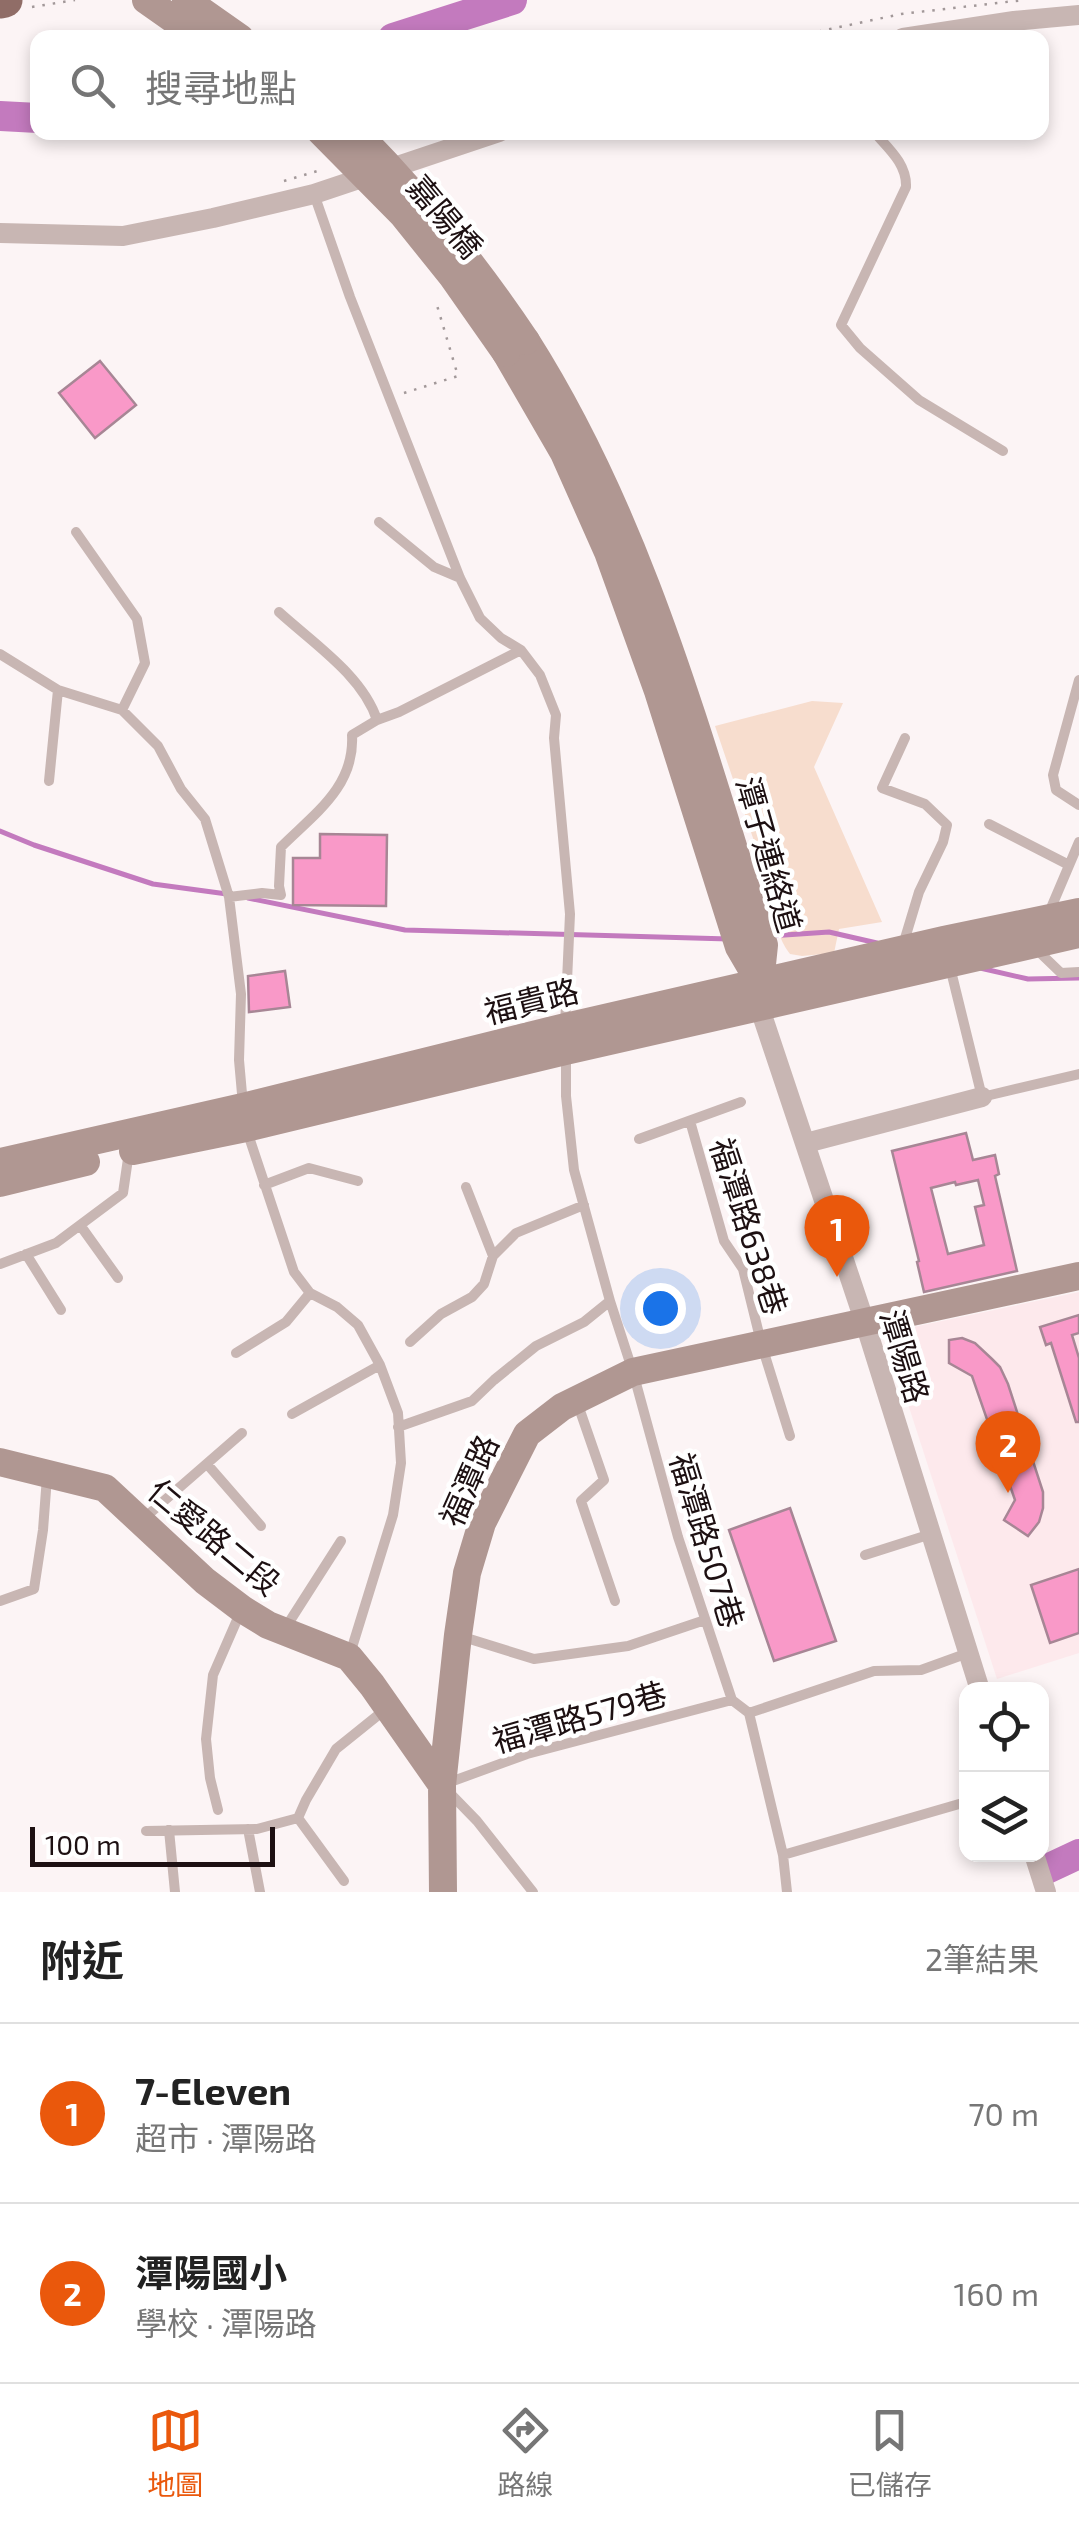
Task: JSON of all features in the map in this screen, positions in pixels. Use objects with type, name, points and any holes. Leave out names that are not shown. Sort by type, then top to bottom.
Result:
[{"type":"street","points":[[146,0],[189,30]]},
{"type":"street","points":[[186,0],[229,30]]},
{"type":"street","points":[[955,30],[1079,15]]},
{"type":"street","name":"嘉陽橋","points":[[328,140],[402,215],[516,347]]},
{"type":"street","name":"嘉陽橋","points":[[363,140],[471,262],[516,347]]},
{"type":"street","points":[[0,233],[124,236],[314,194],[475,140]]},
{"type":"street","name":"潭子連絡道","points":[[516,347],[608,552],[658,691],[739,948],[760,994]]},
{"type":"street","name":"福貴路","points":[[760,994],[944,940],[1079,912]]},
{"type":"street","name":"福貴路","points":[[0,1183],[244,1118],[760,994],[950,963],[1079,934]]},
{"type":"street","name":"潭陽路","points":[[760,994],[977,1682]]},
{"type":"street","points":[[806,1142],[982,1097]]},
{"type":"street","name":"福貴路","points":[[0,1162],[244,1118]]},
{"type":"street","name":"福潭路","points":[[444,1892],[442,1785],[468,1573],[482,1523],[526,1434],[562,1408],[633,1372],[1079,1276]]},
{"type":"street","name":"仁愛路二段","points":[[0,1462],[105,1488],[205,1582],[242,1608],[282,1632],[349,1658]]},
{"type":"street","points":[[349,1658],[442,1785]]},
{"type":"street","points":[[1037,1862],[1046,1892]]},
{"type":"lane","points":[[881,140],[900,160],[906,187],[841,325],[860,348],[920,400],[1003,451]]},
{"type":"lane","points":[[314,194],[460,578],[480,618],[521,650]]},
{"type":"lane","points":[[379,522],[434,567],[460,578]]},
{"type":"lane","points":[[76,532],[138,619],[145,662],[122,710]]},
{"type":"lane","points":[[279,612],[360,686],[377,720]]},
{"type":"lane","points":[[229,897],[262,893],[282,896],[280,847],[325,806],[349,767],[352,735],[521,650]]},
{"type":"lane","name":"福潭路507巷","points":[[521,650],[540,675],[556,714],[554,738],[570,914],[565,1039],[574,1170],[678,1537],[732,1700]]},
{"type":"lane","points":[[0,654],[58,690],[122,710],[158,746],[181,789],[205,819],[229,897],[241,994],[239,1060],[244,1118],[264,1185],[294,1272],[310,1293],[337,1307],[358,1325],[380,1365],[398,1413],[401,1462],[393,1515],[349,1658]]},
{"type":"lane","points":[[1079,680],[1054,775],[1056,790],[1079,804]]},
{"type":"lane","points":[[49,781],[58,690]]},
{"type":"lane","points":[[902,951],[919,892],[947,825],[925,804],[882,788],[905,738]]},
{"type":"lane","points":[[989,824],[1069,866]]},
{"type":"lane","points":[[1079,842],[1032,945],[1061,974],[1079,972]]},
{"type":"lane","points":[[950,963],[982,1097],[1079,1074]]},
{"type":"lane","points":[[639,1139],[741,1102]]},
{"type":"lane","name":"福潭路638巷","points":[[690,1122],[724,1241],[743,1270],[790,1436]]},
{"type":"lane","points":[[0,1264],[56,1243],[123,1193],[129,1151]]},
{"type":"lane","points":[[264,1185],[310,1168],[358,1181]]},
{"type":"lane","points":[[466,1187],[493,1256]]},
{"type":"lane","points":[[410,1342],[441,1314],[472,1297],[484,1284],[493,1256],[516,1233],[584,1206]]},
{"type":"lane","points":[[80,1225],[118,1278]]},
{"type":"lane","points":[[26,1254],[61,1310]]},
{"type":"lane","points":[[236,1353],[286,1322],[310,1293]]},
{"type":"lane","points":[[398,1426],[472,1401],[536,1346],[584,1322],[610,1301]]},
{"type":"lane","points":[[292,1414],[380,1365]]},
{"type":"lane","points":[[576,1400],[604,1480],[581,1501],[615,1600]]},
{"type":"lane","points":[[142,1520],[242,1433]]},
{"type":"lane","points":[[207,1464],[261,1526]]},
{"type":"lane","points":[[0,1601],[34,1589],[48,1473]]},
{"type":"lane","points":[[865,1556],[931,1534]]},
{"type":"lane","points":[[282,1632],[342,1541]]},
{"type":"lane","points":[[218,1810],[206,1739],[213,1675],[242,1608]]},
{"type":"lane","points":[[458,1635],[534,1659],[628,1646],[705,1620]]},
{"type":"lane","points":[[749,1713],[874,1671],[921,1670],[968,1652]]},
{"type":"lane","points":[[732,1700],[749,1713],[782,1855],[786,1892]]},
{"type":"lane","name":"福潭路579巷","points":[[442,1785],[527,1754],[732,1700]]},
{"type":"lane","points":[[298,1818],[336,1749],[388,1708]]},
{"type":"lane","points":[[442,1785],[477,1821],[533,1892]]},
{"type":"lane","points":[[782,1855],[959,1804]]},
{"type":"lane","points":[[146,1831],[257,1829],[298,1818]]},
{"type":"lane","points":[[298,1818],[344,1881]]},
{"type":"lane","points":[[248,1829],[260,1892]]},
{"type":"lane","points":[[168,1830],[175,1892]]},
{"type":"path","points":[[10,3],[75,0]]},
{"type":"path","points":[[826,30],[902,14],[1024,0]]},
{"type":"path","points":[[285,181],[334,166]]},
{"type":"path","points":[[391,397],[458,376],[436,302]]},
{"type":"shaded area","points":[[812,701],[843,703],[814,767],[882,922],[839,929],[834,953],[802,956],[790,954],[780,935],[774,900],[715,726]]},
{"type":"shaded area","points":[[1079,1292],[1079,1653],[997,1679],[885,1333]]},
{"type":"building","points":[[100,361],[136,405],[95,438],[59,393]]},
{"type":"building","points":[[320,834],[387,835],[386,906],[293,905],[293,858],[320,858]]},
{"type":"building","points":[[285,971],[290,1007],[249,1012],[248,976]]},
{"type":"building","points":[[966,1133],[973,1160],[995,1155],[999,1174],[995,1176],[1017,1271],[924,1292],[892,1151]],"holes":[[[978,1180],[984,1205],[975,1207],[984,1245],[948,1254],[931,1188]]]},
{"type":"building","points":[[1079,1315],[1079,1333],[1072,1335],[1079,1358],[1076,1422],[1051,1343],[1046,1345],[1040,1327]]},
{"type":"building","points":[[962,1338],[975,1343],[1000,1367],[1008,1384],[1043,1492],[1039,1522],[1028,1536],[1004,1520],[1015,1500],[972,1376],[949,1363],[949,1340]]},
{"type":"building","points":[[790,1508],[836,1641],[774,1661],[729,1530]]},
{"type":"building","points":[[1079,1569],[1079,1633],[1050,1643],[1031,1585]]},
{"type":"waterway","points":[[418,30],[512,0]]},
{"type":"waterway","points":[[0,116],[30,118]]},
{"type":"waterway","points":[[0,831],[153,884],[227,894]]},
{"type":"waterway","points":[[248,898],[405,930],[729,939]]},
{"type":"waterway","points":[[770,936],[829,932],[877,943]]},
{"type":"waterway","points":[[980,968],[1028,979],[1079,978]]},
{"type":"waterway","points":[[1047,1869],[1079,1854]]},
{"type":"place","name":"7-Eleven","points":[[837,1277]]},
{"type":"place","name":"潭陽國小","points":[[1008,1493]]}]
